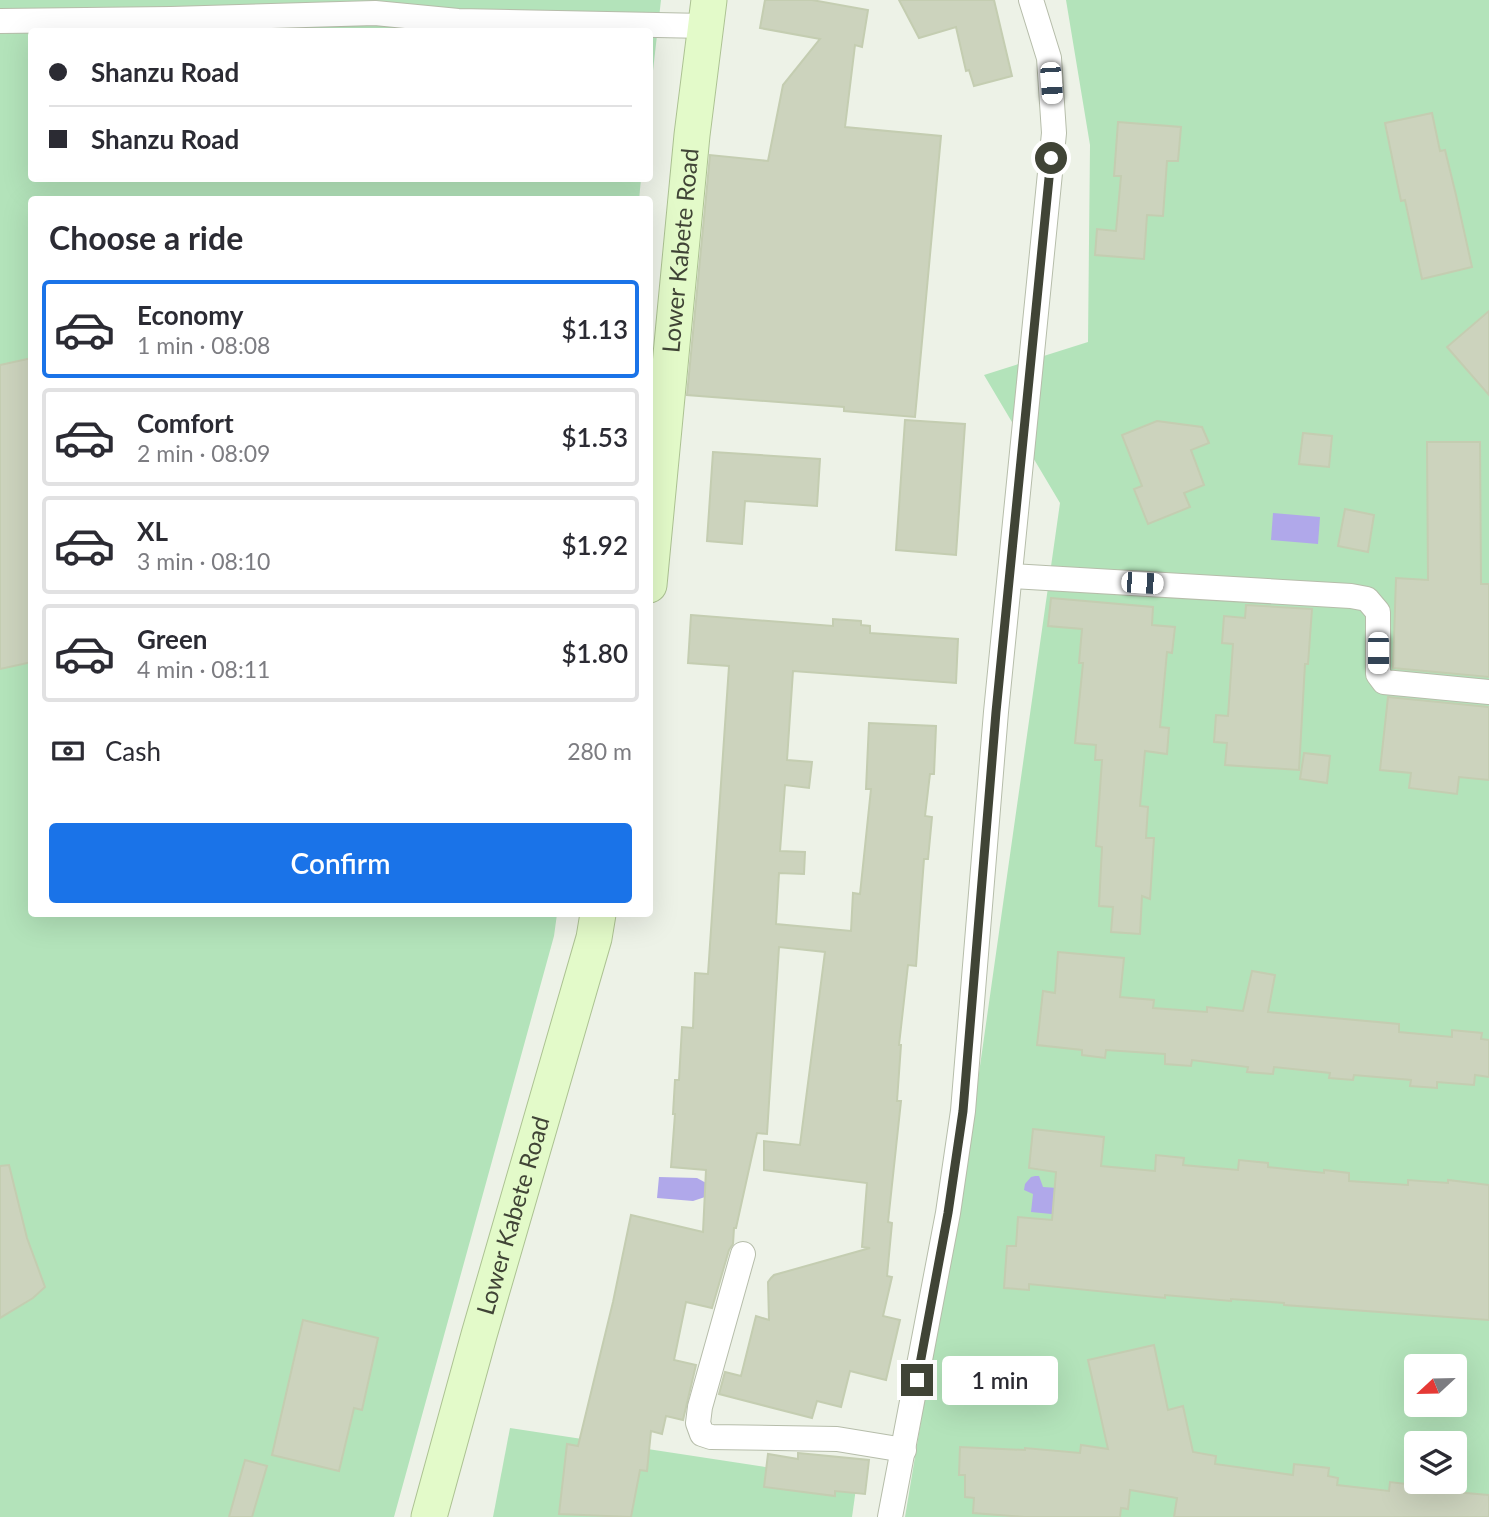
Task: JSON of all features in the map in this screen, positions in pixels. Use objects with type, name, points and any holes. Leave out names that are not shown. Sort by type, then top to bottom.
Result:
[{"type":"main road","name":"Lower Kabete Road","points":[[653,543],[692,135],[708,13]]},
{"type":"main road","name":"Lower Kabete Road","points":[[429,1517],[594,938],[598,917]]},
{"type":"street","points":[[890,1517],[948,1213],[963,1111],[996,712],[1054,132],[1049,58],[1031,0]]},
{"type":"street","points":[[0,21],[171,10],[375,13],[469,21],[708,13]]},
{"type":"street","points":[[1011,576],[1367,598],[1378,612],[1378,674],[1384,682],[1489,692]]},
{"type":"street","points":[[743,1254],[700,1407],[698,1423],[702,1434],[711,1437],[837,1439],[904,1450]]},
{"type":"green space","points":[[0,0],[661,0],[653,71],[653,28],[28,28],[28,182],[641,182],[639,196],[28,196],[28,917],[557,917],[554,936],[394,1517],[0,1517]]},
{"type":"green space","points":[[1066,0],[1489,0],[1489,1517],[905,1517],[979,1073],[1060,503],[984,375],[1088,342],[1090,145]]},
{"type":"green space","points":[[510,1428],[857,1481],[852,1517],[493,1517]]},
{"type":"shaded area","points":[[1273,513],[1320,517],[1318,544],[1271,540]]},
{"type":"shaded area","points":[[1039,1176],[1043,1187],[1086,1190],[1082,1217],[1031,1212],[1033,1194],[1024,1190],[1025,1184],[1031,1177]]},
{"type":"shaded area","points":[[659,1177],[697,1178],[708,1184],[705,1197],[693,1201],[657,1198]]},
{"type":"building","points":[[765,0],[812,0],[868,10],[862,47],[855,45],[845,127],[941,136],[915,417],[844,411],[844,407],[687,395],[710,155],[768,161],[783,85],[820,39],[760,28]]},
{"type":"building","points":[[899,0],[994,0],[1012,76],[974,86],[969,70],[966,71],[956,27],[919,38]]},
{"type":"building","points":[[1432,113],[1440,151],[1445,150],[1472,267],[1422,279],[1405,200],[1401,201],[1385,123]]},
{"type":"building","points":[[1118,122],[1181,127],[1178,161],[1167,161],[1163,216],[1147,215],[1144,259],[1095,255],[1097,229],[1116,231],[1121,176],[1114,176]]},
{"type":"building","points":[[1489,311],[1489,395],[1447,347]]},
{"type":"building","points":[[28,359],[28,663],[0,669],[0,365]]},
{"type":"building","points":[[905,420],[965,424],[956,555],[896,550]]},
{"type":"building","points":[[1157,421],[1202,427],[1209,443],[1191,450],[1204,485],[1184,493],[1190,507],[1148,524],[1134,489],[1142,486],[1122,435]]},
{"type":"building","points":[[1303,433],[1332,436],[1329,467],[1299,464]]},
{"type":"building","points":[[1427,442],[1480,442],[1481,584],[1489,584],[1489,677],[1393,668],[1396,578],[1428,580]]},
{"type":"building","points":[[713,452],[820,459],[817,506],[745,501],[742,544],[707,541]]},
{"type":"building","points":[[1345,509],[1374,515],[1368,552],[1338,546]]},
{"type":"building","points":[[1051,598],[1153,607],[1152,625],[1175,627],[1172,653],[1167,652],[1160,727],[1169,728],[1167,754],[1145,751],[1140,806],[1148,807],[1146,838],[1154,838],[1150,899],[1142,896],[1140,934],[1111,932],[1113,907],[1099,906],[1102,847],[1096,846],[1102,760],[1095,760],[1096,745],[1075,743],[1083,663],[1079,663],[1082,629],[1048,626]]},
{"type":"building","points":[[1246,605],[1312,609],[1308,664],[1305,664],[1299,770],[1225,765],[1227,743],[1214,742],[1216,715],[1228,716],[1233,644],[1222,643],[1224,616],[1245,618]]},
{"type":"building","points":[[691,615],[833,626],[833,619],[861,621],[861,625],[870,626],[870,633],[958,639],[956,683],[793,671],[787,760],[812,762],[809,788],[785,785],[780,851],[805,852],[804,874],[779,873],[776,924],[851,931],[853,893],[860,894],[871,789],[866,789],[869,723],[936,726],[934,774],[930,774],[925,816],[932,817],[928,859],[924,859],[916,966],[908,965],[899,1045],[897,1101],[901,1101],[888,1222],[892,1223],[887,1276],[892,1277],[883,1316],[900,1320],[886,1380],[850,1371],[841,1407],[817,1401],[812,1418],[719,1394],[725,1372],[741,1376],[756,1316],[769,1320],[768,1282],[774,1275],[870,1248],[862,1247],[867,1183],[764,1170],[764,1141],[800,1145],[825,952],[779,947],[767,1134],[757,1133],[734,1228],[733,1244],[712,1308],[686,1302],[674,1360],[696,1365],[683,1420],[666,1416],[662,1434],[651,1431],[647,1471],[640,1470],[631,1517],[559,1514],[567,1444],[578,1446],[631,1215],[703,1232],[706,1170],[671,1167],[673,1114],[675,1080],[679,1080],[682,1027],[693,1028],[695,973],[708,974],[729,666],[688,663]]},
{"type":"building","points":[[1388,697],[1489,707],[1489,780],[1459,777],[1457,794],[1409,788],[1411,773],[1380,770]]},
{"type":"building","points":[[1304,753],[1330,756],[1327,783],[1300,779]]},
{"type":"building","points":[[1058,952],[1124,958],[1120,997],[1154,1000],[1153,1008],[1207,1012],[1207,1007],[1243,1011],[1252,971],[1275,975],[1268,1012],[1399,1024],[1399,1032],[1452,1037],[1452,1030],[1482,1033],[1481,1039],[1489,1040],[1489,1077],[1475,1075],[1474,1085],[1437,1082],[1437,1088],[1410,1086],[1411,1080],[1354,1075],[1353,1080],[1329,1078],[1330,1073],[1274,1067],[1273,1074],[1247,1072],[1248,1067],[1192,1060],[1191,1066],[1165,1064],[1165,1054],[1106,1050],[1105,1058],[1082,1055],[1082,1050],[1037,1045],[1043,991],[1055,993]]},
{"type":"building","points":[[1033,1129],[1104,1137],[1101,1166],[1155,1171],[1156,1155],[1184,1158],[1183,1165],[1238,1170],[1239,1160],[1268,1163],[1268,1167],[1349,1173],[1349,1181],[1408,1185],[1408,1180],[1448,1183],[1448,1180],[1489,1185],[1489,1320],[1231,1299],[1165,1295],[1165,1298],[1029,1284],[1029,1290],[1004,1288],[1007,1246],[1016,1246],[1018,1217],[1052,1220],[1056,1172],[1029,1168]]},
{"type":"building","points":[[9,1165],[27,1238],[45,1287],[33,1298],[0,1318],[0,1166]]},
{"type":"building","points":[[303,1320],[378,1338],[362,1410],[354,1408],[339,1471],[272,1455]]},
{"type":"building","points":[[1154,1345],[1168,1410],[1183,1406],[1193,1452],[1216,1456],[1215,1464],[1293,1475],[1294,1464],[1329,1468],[1328,1476],[1338,1478],[1337,1485],[1389,1491],[1390,1482],[1404,1484],[1404,1494],[1489,1495],[1489,1517],[1174,1517],[1177,1498],[1130,1490],[1128,1509],[1121,1508],[1120,1517],[1024,1517],[973,1513],[974,1498],[965,1497],[965,1475],[959,1475],[960,1447],[1025,1448],[1080,1453],[1081,1445],[1108,1449],[1088,1360]]},
{"type":"building","points":[[798,1453],[869,1460],[865,1494],[835,1491],[835,1496],[764,1487],[768,1454],[798,1459]]},
{"type":"building","points":[[245,1460],[267,1466],[252,1517],[229,1517]]},
{"type":"route","points":[[917,1380],[948,1213],[963,1111],[996,712],[1051,158]]}]
